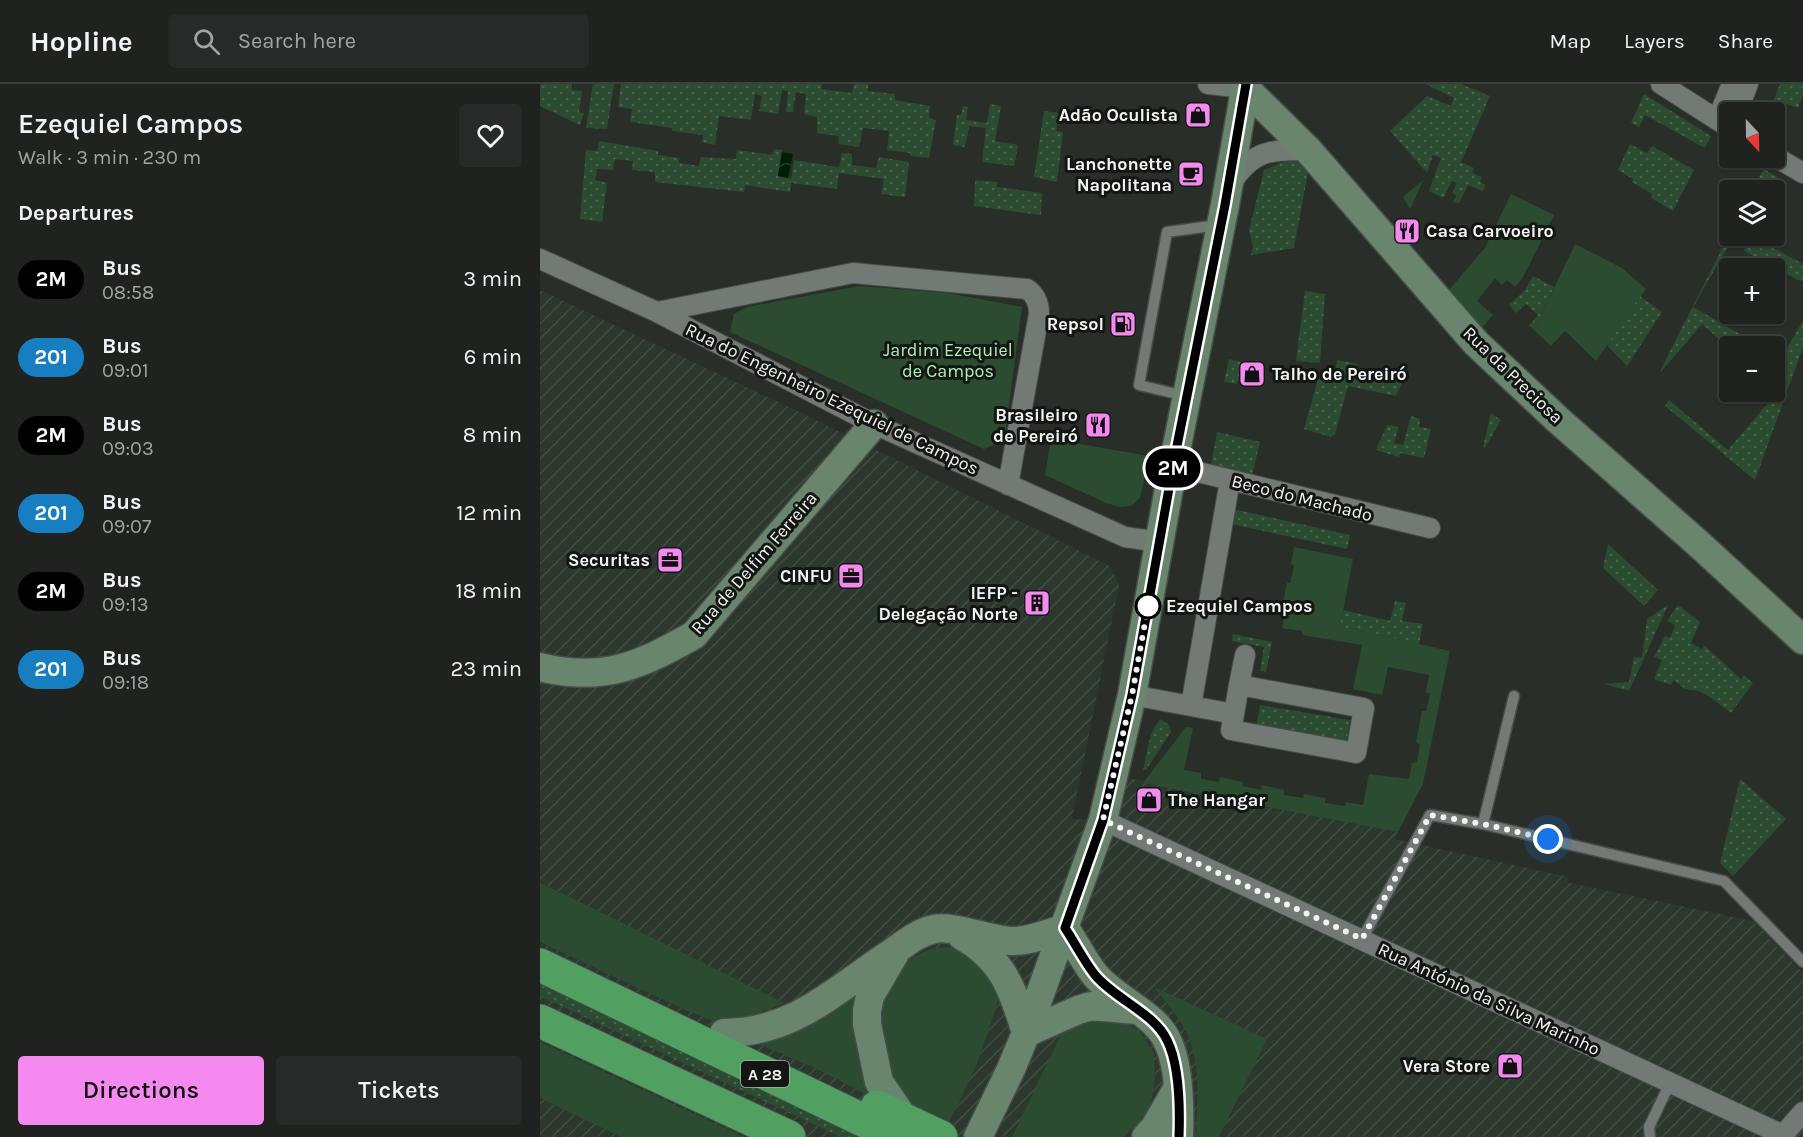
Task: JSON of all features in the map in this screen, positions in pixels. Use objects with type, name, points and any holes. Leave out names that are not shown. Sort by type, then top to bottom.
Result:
[{"type":"highway","name":"A 28","points":[[540,965],[633,1011],[902,1129]]},
{"type":"highway","points":[[633,1011],[670,1009],[724,1033],[902,1129],[941,1137]]},
{"type":"highway","name":"A 28","points":[[540,1021],[789,1137]]},
{"type":"main road","name":"Rua da Preciosa","points":[[1244,85],[1308,150],[1476,343],[1803,640]]},
{"type":"main road","points":[[978,1137],[1026,1033],[1103,820],[1132,695],[1173,466],[1221,225],[1244,85]]},
{"type":"main road","name":"Rua de Delfim Ferreira","points":[[540,667],[558,671],[608,672],[654,658],[694,635],[874,424]]},
{"type":"main road","points":[[724,1033],[768,1029],[795,1018],[829,997],[908,940],[936,929],[1014,941],[1065,928]]},
{"type":"main road","points":[[1065,928],[1096,976],[1148,1018],[1167,1040],[1175,1065],[1179,1137]]},
{"type":"main road","points":[[951,930],[977,944],[992,957],[1005,976],[1026,1033]]},
{"type":"main road","points":[[898,948],[870,996],[867,1024],[879,1082],[902,1129]]},
{"type":"main road","points":[[1026,1033],[1091,1006],[1136,1010]]},
{"type":"main road","points":[[1146,1137],[1155,1127],[1177,1089]]},
{"type":"street","points":[[1208,84],[1244,85]]},
{"type":"street","points":[[1661,84],[1719,121]]},
{"type":"street","points":[[1728,102],[1732,84]]},
{"type":"street","points":[[1741,102],[1748,84]]},
{"type":"street","points":[[1227,192],[1238,172],[1251,160],[1266,152],[1308,150]]},
{"type":"street","points":[[1785,162],[1803,173]]},
{"type":"street","name":"Rua do Engenheiro Ezequiel de Campos","points":[[540,259],[657,312],[874,424],[1125,537],[1159,542]]},
{"type":"street","name":"Rua do Engenheiro Ezequiel de Campos","points":[[657,312],[853,273],[1027,289],[1037,300],[1039,314],[1008,485]]},
{"type":"street","name":"Beco do Machado","points":[[1173,466],[1430,528]]},
{"type":"street","points":[[1191,706],[1230,480]]},
{"type":"street","points":[[1239,685],[1364,708],[1356,753],[1231,730],[1239,685],[1245,655]]},
{"type":"street","points":[[1132,695],[1234,714]]},
{"type":"street","name":"Rua António da Silva Marinho","points":[[1103,820],[1783,1135],[1803,1112]]},
{"type":"lane","points":[[1188,397],[1139,385],[1167,232],[1221,225]]},
{"type":"lane","points":[[1483,824],[1514,696]]},
{"type":"lane","points":[[1362,939],[1430,815],[1483,824],[1724,880],[1803,962]]},
{"type":"lane","points":[[1650,1137],[1649,1127],[1670,1083]]},
{"type":"shaded area","points":[[540,290],[802,413],[1110,566],[1119,585],[1072,819],[1103,820],[1114,775],[1398,832],[1395,839],[1568,877],[1566,882],[1753,921],[1803,973],[1803,1137],[540,1137]]},
{"type":"green space","points":[[540,84],[572,84],[572,90],[582,91],[579,112],[584,113],[580,125],[540,106]]},
{"type":"green space","points":[[593,84],[614,84],[607,129],[586,128]]},
{"type":"green space","points":[[621,84],[822,84],[821,89],[852,93],[854,84],[869,84],[867,91],[895,94],[895,100],[930,106],[929,118],[936,120],[929,158],[887,150],[889,131],[863,128],[859,147],[838,144],[839,136],[817,133],[817,117],[804,114],[806,94],[796,92],[793,112],[786,112],[788,91],[782,90],[778,114],[759,111],[762,96],[755,94],[751,120],[719,116],[715,145],[702,142],[703,135],[630,122],[632,109],[618,107]]},
{"type":"green space","points":[[1426,84],[1461,84],[1490,96],[1461,162],[1474,168],[1472,173],[1482,177],[1480,182],[1485,185],[1483,191],[1468,185],[1459,203],[1453,202],[1457,195],[1452,193],[1457,183],[1452,181],[1443,198],[1429,191],[1441,158],[1433,155],[1427,173],[1390,131],[1427,96],[1451,106],[1454,98]]},
{"type":"green space","points":[[1780,84],[1803,84],[1803,94],[1798,108],[1774,100]]},
{"type":"green space","points":[[1644,94],[1711,136],[1705,148],[1645,115],[1639,127],[1631,123]]},
{"type":"green space","points":[[990,104],[1001,106],[995,141],[1018,145],[1014,166],[982,162],[986,128],[969,126],[965,147],[953,145],[957,115],[961,115],[963,106],[968,107],[966,120],[987,123]]},
{"type":"green space","points":[[1044,111],[1059,113],[1056,131],[1063,132],[1057,182],[1034,177]]},
{"type":"green space","points":[[599,141],[658,151],[658,155],[679,158],[679,163],[699,166],[701,157],[736,159],[737,150],[772,155],[774,149],[782,150],[778,176],[791,179],[794,160],[839,167],[842,153],[852,154],[852,165],[876,168],[879,157],[909,162],[905,197],[881,194],[884,179],[839,173],[837,189],[791,183],[790,192],[745,185],[744,192],[655,182],[655,172],[632,170],[633,161],[615,159],[613,170],[597,169],[595,180],[607,183],[602,222],[580,219],[586,150],[597,151]]},
{"type":"green space","points":[[1630,144],[1647,153],[1652,146],[1694,170],[1673,211],[1651,198],[1652,194],[1618,170]]},
{"type":"green space","points":[[1293,158],[1303,160],[1309,167],[1294,248],[1251,255],[1253,246],[1249,230],[1264,170]]},
{"type":"green space","points":[[1764,169],[1782,180],[1764,180],[1759,177]]},
{"type":"green space","points":[[1424,179],[1410,209],[1403,197]]},
{"type":"green space","points":[[975,180],[997,182],[997,187],[1042,193],[1041,215],[974,206]]},
{"type":"green space","points":[[1511,194],[1554,215],[1522,279],[1515,287],[1507,280],[1502,285],[1495,278],[1477,301],[1493,315],[1482,328],[1448,291],[1485,248]]},
{"type":"green space","points":[[1575,244],[1622,268],[1646,289],[1596,361],[1565,331],[1551,346],[1534,330]]},
{"type":"green space","points":[[1723,246],[1728,246],[1719,258],[1719,262],[1693,307],[1719,324],[1744,336],[1719,336],[1719,339],[1702,324],[1660,371]]},
{"type":"green space","points":[[1741,246],[1770,246],[1803,264],[1803,281],[1785,273],[1785,258],[1757,258],[1744,251],[1745,248]]},
{"type":"green space","points":[[1533,276],[1554,287],[1534,330],[1529,326],[1538,315],[1526,304],[1516,313],[1509,305],[1525,290]]},
{"type":"green space","name":"Jardim Ezequiel de Campos","points":[[859,286],[948,293],[1022,307],[1005,434],[996,444],[984,449],[730,332],[734,314],[747,307]]},
{"type":"green space","points":[[1305,291],[1325,294],[1320,363],[1296,361]]},
{"type":"green space","points":[[1640,296],[1662,312],[1627,366],[1607,345]]},
{"type":"green space","points":[[1803,321],[1803,347],[1785,397],[1785,351]]},
{"type":"green space","points":[[1229,359],[1242,362],[1237,384],[1224,382]]},
{"type":"green space","points":[[1337,360],[1357,364],[1356,372],[1403,380],[1396,396],[1348,386],[1335,434],[1331,437],[1304,429],[1318,379],[1330,381],[1331,373],[1335,373]]},
{"type":"green space","points":[[1669,400],[1728,450],[1769,402],[1783,402],[1755,480],[1665,406]]},
{"type":"green space","points":[[1491,413],[1501,420],[1485,448],[1483,447]]},
{"type":"green space","points":[[1411,416],[1420,419],[1419,427],[1431,429],[1424,458],[1400,453],[1399,457],[1376,450],[1387,425],[1399,427],[1394,443],[1403,445]]},
{"type":"green space","points":[[1217,432],[1260,442],[1251,480],[1210,471]]},
{"type":"green space","points":[[1051,439],[1149,456],[1140,498],[1131,506],[1120,507],[1106,503],[1045,475]]},
{"type":"green space","points":[[1233,509],[1350,535],[1347,549],[1231,524]]},
{"type":"green space","points":[[1608,544],[1658,590],[1644,606],[1603,568]]},
{"type":"green space","points":[[1294,547],[1353,559],[1340,626],[1450,651],[1423,784],[1398,832],[1143,783],[1186,727],[1193,728],[1184,770],[1201,773],[1201,779],[1219,782],[1220,777],[1243,782],[1243,786],[1261,790],[1262,785],[1284,790],[1284,795],[1303,798],[1304,794],[1325,798],[1325,803],[1345,806],[1346,802],[1363,805],[1369,774],[1409,779],[1412,763],[1417,762],[1420,745],[1416,742],[1422,711],[1426,711],[1430,694],[1426,692],[1429,675],[1388,667],[1382,695],[1353,689],[1362,645],[1302,635],[1302,631],[1282,628],[1286,608],[1282,607],[1287,583],[1290,583],[1294,566],[1291,564]]},
{"type":"green space","points":[[1395,601],[1406,603],[1402,621],[1423,624],[1419,644],[1340,626],[1343,610],[1390,621]]},
{"type":"green space","points":[[1668,605],[1629,691],[1604,684],[1629,682],[1634,657],[1642,658],[1647,619]]},
{"type":"green space","points":[[1678,605],[1700,622],[1691,643],[1702,649],[1704,645],[1741,679],[1744,675],[1753,683],[1731,713],[1699,691],[1685,689],[1674,680],[1671,685],[1654,679],[1662,660],[1654,657],[1665,636],[1670,638],[1675,625],[1667,621]]},
{"type":"green space","points":[[1233,634],[1272,642],[1266,672],[1260,671],[1264,647],[1232,641]]},
{"type":"green space","points":[[1260,705],[1350,720],[1346,744],[1256,729]]},
{"type":"green space","points":[[1161,719],[1169,725],[1171,732],[1146,770],[1143,770],[1151,736]]},
{"type":"green space","points":[[1740,779],[1786,819],[1733,876],[1720,863]]},
{"type":"green space","points":[[540,883],[784,1003],[746,1018],[713,1021],[540,942]]},
{"type":"green space","points":[[946,947],[975,957],[985,969],[1000,997],[976,1066],[946,1129],[907,1106],[893,1085],[877,1008],[897,971],[914,957],[930,949]]},
{"type":"green space","points":[[540,981],[868,1137],[841,1137],[540,996]]},
{"type":"green space","points":[[861,985],[863,1073],[869,1096],[815,1068],[759,1044],[785,1037]]},
{"type":"green space","points":[[1154,987],[1267,1039],[1219,1137],[1195,1137],[1197,1081],[1194,1054],[1181,1022]]},
{"type":"green space","points":[[1104,1018],[1124,1022],[1141,1033],[1154,1053],[1155,1080],[1151,1105],[1142,1123],[1120,1137],[1012,1137],[1063,1030],[1081,1021]]},
{"type":"green space","points":[[540,1042],[744,1137],[621,1137],[540,1098]]},
{"type":"water","points":[[782,152],[793,154],[788,178],[778,176]]},
{"type":"bus line","name":"2M","points":[[1179,1137],[1176,1075],[1172,1052],[1167,1040],[1148,1018],[1096,976],[1065,928],[1103,820],[1132,695],[1246,84]]},
{"type":"place","name":"Adão Oculista","points":[[1198,115]]},
{"type":"place","name":"Lanchonette Napolitana","points":[[1191,174]]},
{"type":"place","name":"Casa Carvoeiro","points":[[1407,231]]},
{"type":"place","name":"Repsol","points":[[1123,324]]},
{"type":"place","name":"Talho de Pereiró","points":[[1252,374]]},
{"type":"place","name":"Brasileiro de Pereiró","points":[[1098,425]]},
{"type":"place","name":"Securitas","points":[[670,560]]},
{"type":"place","name":"CINFU","points":[[851,576]]},
{"type":"place","name":"IEFP - Delegação Norte","points":[[1037,603]]},
{"type":"place","name":"Ezequiel Campos","points":[[1148,606]]},
{"type":"place","name":"The Hangar","points":[[1149,800]]},
{"type":"place","name":"Vera Store","points":[[1510,1066]]},
{"type":"route","points":[[1148,606],[1132,695],[1103,820],[1362,939],[1430,815],[1548,839]]}]
